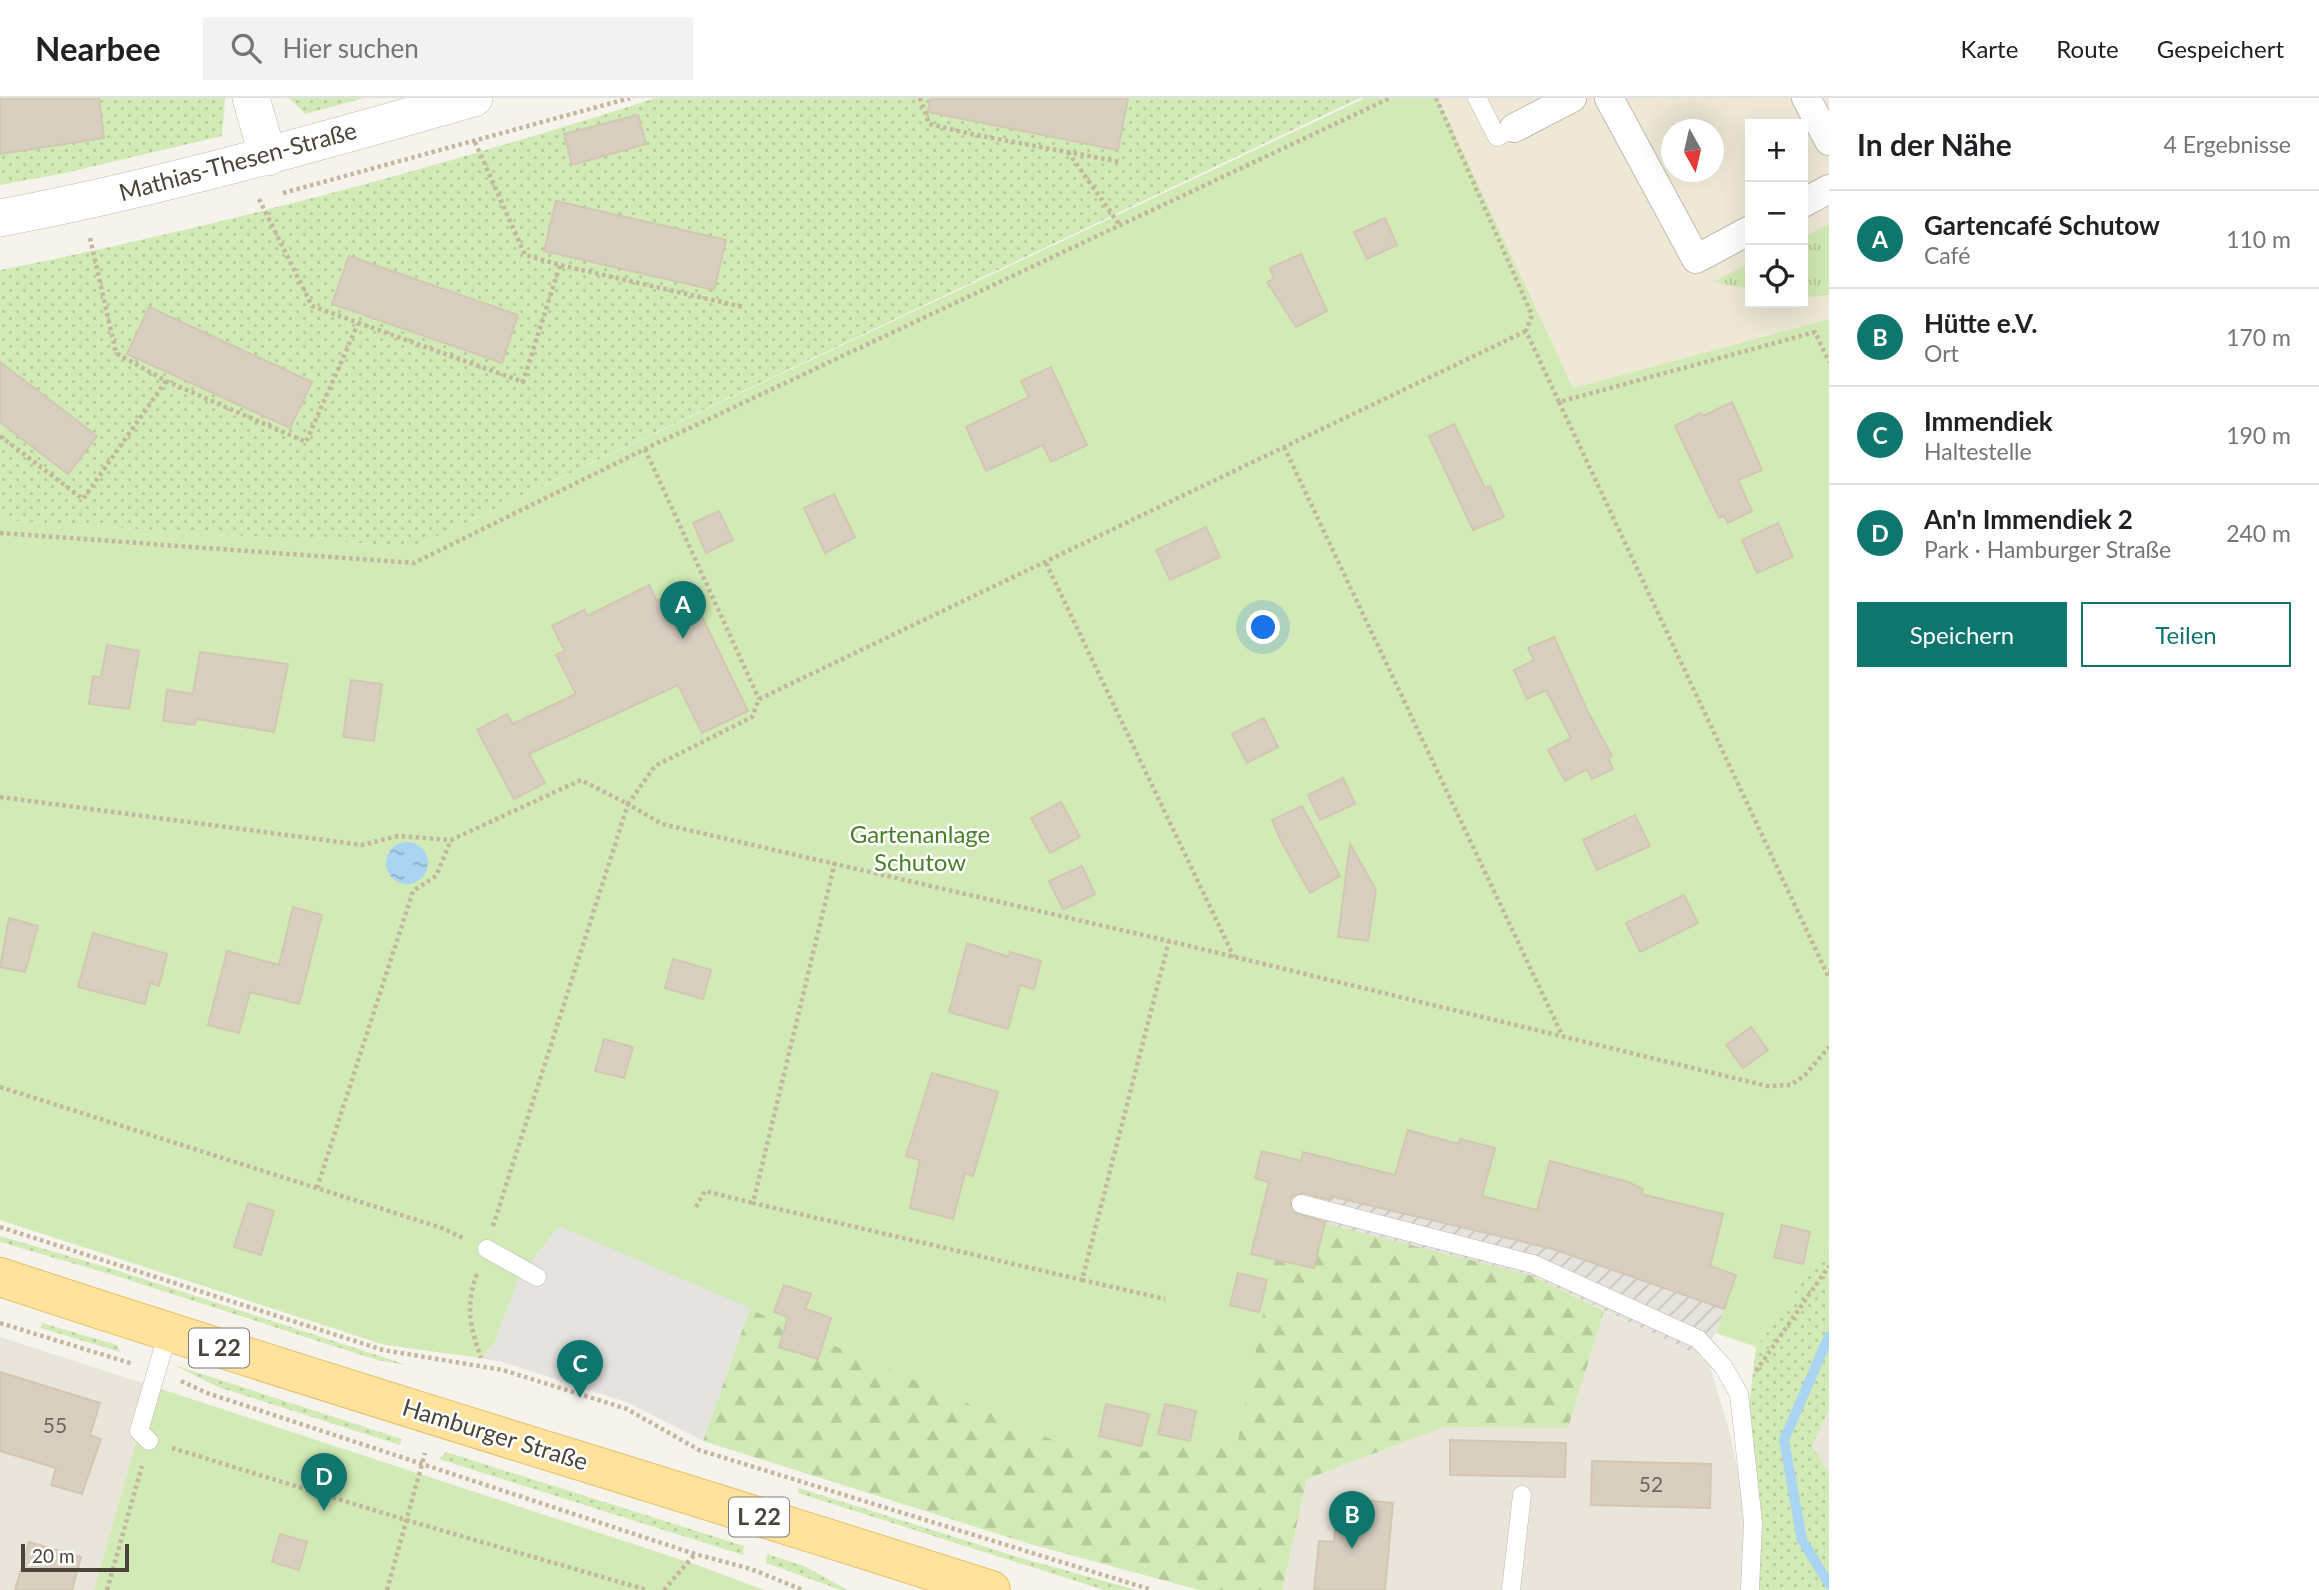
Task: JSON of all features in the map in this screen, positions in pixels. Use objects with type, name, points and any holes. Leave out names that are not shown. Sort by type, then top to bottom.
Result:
[{"type":"main road","name":"Hamburger Straße","points":[[0,1277],[438,1418],[991,1590]]},
{"type":"street","points":[[251,98],[268,157]]},
{"type":"street","name":"Mathias-Thesen-Straße","points":[[0,218],[84,202],[268,157],[474,98]]},
{"type":"street","points":[[1514,128],[1572,98]]},
{"type":"street","points":[[1609,98],[1696,259],[1745,233]]},
{"type":"street","points":[[1806,98],[1829,141]]},
{"type":"street","points":[[1808,200],[1829,189]]},
{"type":"lane","points":[[1477,98],[1497,137],[1514,128]]},
{"type":"lane","points":[[1301,1204],[1533,1264],[1698,1339],[1723,1366],[1739,1394],[1753,1522],[1750,1590]]},
{"type":"lane","points":[[487,1249],[537,1277]]},
{"type":"lane","points":[[149,1441],[139,1431],[168,1332]]},
{"type":"lane","points":[[1511,1590],[1522,1495]]},
{"type":"path","points":[[920,98],[929,124],[1121,162]]},
{"type":"path","points":[[0,533],[415,563],[645,449],[1390,98]]},
{"type":"path","points":[[481,1358],[470,1324],[470,1292],[487,1249],[628,804],[655,766],[752,717],[759,699],[1526,331],[1532,315],[1436,98]]},
{"type":"path","points":[[475,142],[525,254],[560,265],[743,307]]},
{"type":"path","points":[[1067,152],[1119,224]]},
{"type":"path","points":[[259,199],[312,306],[523,382],[560,265]]},
{"type":"path","points":[[90,238],[116,353],[166,382],[306,442],[358,324]]},
{"type":"path","points":[[1526,331],[1829,978]]},
{"type":"path","points":[[1559,402],[1815,332],[1829,362]]},
{"type":"path","points":[[0,436],[83,499],[166,382]]},
{"type":"path","points":[[1284,447],[1563,1036]]},
{"type":"path","points":[[645,449],[759,699]]},
{"type":"path","points":[[1046,563],[1234,957]]},
{"type":"path","points":[[0,797],[362,845],[398,836],[451,840],[581,780],[662,824],[1169,941],[1767,1086],[1791,1086],[1805,1075],[1829,1046]]},
{"type":"path","points":[[317,1188],[412,891],[436,876],[451,840]]},
{"type":"path","points":[[753,1203],[835,862]]},
{"type":"path","points":[[1082,1280],[1169,941]]},
{"type":"path","points":[[0,1087],[442,1228],[487,1249]]},
{"type":"path","points":[[696,1207],[705,1191],[1165,1298]]},
{"type":"path","points":[[0,1227],[383,1350],[524,1376],[627,1409],[699,1450],[1152,1590]]},
{"type":"path","points":[[1739,1394],[1829,1266]]},
{"type":"path","points":[[0,1323],[158,1371],[207,1393],[695,1554],[751,1569],[803,1590]]},
{"type":"path","points":[[387,1590],[422,1462],[438,1418]]},
{"type":"path","points":[[107,1590],[149,1441],[647,1590]]},
{"type":"path","points":[[664,1590],[695,1554]]},
{"type":"shaded area","points":[[1438,98],[1829,98],[1829,319],[1573,388]]},
{"type":"shaded area","points":[[1303,1152],[1570,1218],[1736,1275],[1716,1333],[1698,1355],[1530,1275],[1283,1213],[1295,1188]]},
{"type":"shaded area","points":[[559,1226],[750,1308],[703,1441],[629,1403],[503,1362],[481,1358],[493,1346],[521,1274]]},
{"type":"shaded area","points":[[1604,1311],[1698,1355],[1710,1366],[1731,1438],[1747,1523],[1742,1590],[1282,1590],[1307,1479],[1444,1427],[1568,1428]]},
{"type":"shaded area","points":[[0,1337],[152,1386],[94,1590],[0,1590]]},
{"type":"shaded area","points":[[1829,1409],[1829,1473],[1812,1446]]},
{"type":"green space","points":[[0,98],[225,98],[222,136],[65,173],[0,185]]},
{"type":"green space","points":[[289,98],[364,98],[305,114]]},
{"type":"green space","points":[[656,98],[1360,98],[415,547],[0,520],[0,270],[166,234],[330,193],[494,148]]},
{"type":"green space","name":"Gartenanlage Schutow","points":[[1365,98],[1438,98],[1573,388],[1829,319],[1829,1243],[1756,1347],[1716,1333],[1736,1275],[1570,1218],[1303,1152],[1295,1188],[1283,1213],[1238,1441],[1130,1453],[1067,1446],[559,1227],[521,1274],[493,1346],[481,1358],[385,1345],[0,1220],[0,520],[415,547]]},
{"type":"green space","points":[[1829,224],[1829,295],[1808,297],[1808,234]]},
{"type":"green space","points":[[1745,266],[1745,288],[1713,282]]},
{"type":"green space","points":[[1283,1213],[1530,1275],[1604,1311],[1568,1428],[1444,1427],[1307,1479],[1282,1590],[1199,1590],[1030,1544],[703,1441],[750,1308],[1067,1446]]},
{"type":"green space","points":[[0,1236],[116,1270],[407,1365],[377,1360],[113,1275],[0,1242]]},
{"type":"green space","points":[[1829,1243],[1829,1409],[1812,1446],[1829,1473],[1829,1590],[1755,1590],[1746,1432],[1756,1347]]},
{"type":"green space","points":[[42,1323],[117,1345],[120,1352],[41,1328]]},
{"type":"green space","points":[[174,1365],[402,1439],[400,1445],[218,1387]]},
{"type":"green space","points":[[152,1386],[694,1564],[765,1590],[94,1590]]},
{"type":"green space","points":[[446,1452],[744,1546],[743,1555],[439,1459]]},
{"type":"green space","points":[[799,1488],[1021,1558],[1136,1590],[1104,1590],[798,1493]]},
{"type":"green space","points":[[767,1554],[804,1566],[848,1590],[841,1590],[766,1563]]},
{"type":"water","points":[[407,842],[422,848],[428,863],[422,878],[407,884],[392,878],[386,863],[392,848]]},
{"type":"building","points":[[0,98],[99,98],[104,138],[0,154]]},
{"type":"building","points":[[930,98],[1128,98],[1118,150],[928,112]]},
{"type":"building","points":[[638,115],[646,144],[572,165],[564,134]]},
{"type":"building","points":[[556,201],[726,240],[714,290],[544,251]]},
{"type":"building","points":[[1385,218],[1397,245],[1367,259],[1354,232]]},
{"type":"building","points":[[1301,254],[1327,311],[1296,327],[1267,282],[1274,279],[1270,268]]},
{"type":"building","points":[[349,256],[518,315],[502,363],[332,304]]},
{"type":"building","points":[[149,307],[312,382],[290,428],[127,354]]},
{"type":"building","points":[[0,362],[97,436],[68,474],[0,422]]},
{"type":"building","points":[[1051,367],[1087,445],[1051,462],[1043,445],[986,471],[966,427],[1029,397],[1021,381]]},
{"type":"building","points":[[1732,402],[1762,470],[1738,480],[1752,511],[1728,523],[1724,516],[1719,518],[1675,426]]},
{"type":"building","points":[[1454,424],[1485,488],[1490,486],[1504,517],[1473,530],[1429,436]]},
{"type":"building","points":[[834,494],[855,537],[825,553],[804,508]]},
{"type":"building","points":[[719,511],[733,540],[706,553],[693,523]]},
{"type":"building","points":[[1778,523],[1793,557],[1757,573],[1742,540]]},
{"type":"building","points":[[1206,527],[1220,557],[1170,580],[1156,550]]},
{"type":"building","points":[[649,585],[657,601],[687,586],[748,711],[702,733],[678,685],[529,754],[545,783],[514,799],[477,730],[507,714],[513,724],[576,694],[556,655],[565,651],[552,626],[584,610],[587,616]]},
{"type":"building","points":[[1554,637],[1588,712],[1612,756],[1608,758],[1613,769],[1592,779],[1587,769],[1565,781],[1548,750],[1571,738],[1546,690],[1527,699],[1514,670],[1534,660],[1528,648]]},
{"type":"building","points":[[107,645],[139,651],[129,709],[89,704],[93,676],[101,677]]},
{"type":"building","points":[[200,652],[288,664],[274,732],[196,719],[195,725],[163,721],[167,690],[193,694]]},
{"type":"building","points":[[351,680],[382,684],[374,741],[343,737]]},
{"type":"building","points":[[1264,718],[1278,747],[1247,763],[1232,734]]},
{"type":"building","points":[[1343,778],[1355,804],[1320,820],[1308,795]]},
{"type":"building","points":[[1061,802],[1080,837],[1050,853],[1031,818]]},
{"type":"building","points":[[1302,806],[1340,876],[1310,893],[1272,820]]},
{"type":"building","points":[[1635,815],[1650,846],[1597,870],[1583,840]]},
{"type":"building","points":[[1350,844],[1376,890],[1368,941],[1338,937]]},
{"type":"building","points":[[1082,866],[1095,894],[1063,910],[1049,881]]},
{"type":"building","points":[[1684,895],[1698,923],[1640,952],[1626,923]]},
{"type":"building","points":[[293,907],[322,915],[299,1004],[250,992],[239,1033],[208,1025],[227,951],[279,965]]},
{"type":"building","points":[[9,918],[38,926],[25,972],[0,967]]},
{"type":"building","points":[[93,933],[167,954],[159,986],[150,983],[145,1004],[78,987]]},
{"type":"building","points":[[967,943],[1009,957],[1010,952],[1041,961],[1034,989],[1020,985],[1008,1029],[949,1012]]},
{"type":"building","points":[[673,959],[711,970],[703,999],[665,988]]},
{"type":"building","points":[[1751,1027],[1768,1050],[1743,1068],[1726,1045]]},
{"type":"building","points":[[604,1039],[633,1047],[624,1078],[595,1071]]},
{"type":"building","points":[[932,1073],[998,1092],[973,1176],[965,1173],[953,1219],[910,1208],[920,1160],[906,1156]]},
{"type":"building","points":[[1408,1130],[1458,1144],[1460,1139],[1495,1148],[1482,1196],[1537,1210],[1550,1161],[1628,1182],[1643,1189],[1641,1194],[1723,1214],[1710,1266],[1736,1275],[1724,1309],[1553,1249],[1330,1196],[1330,1200],[1303,1193],[1293,1196],[1290,1201],[1293,1212],[1325,1222],[1314,1268],[1251,1254],[1269,1182],[1255,1178],[1262,1151],[1301,1161],[1303,1152],[1395,1175]]},
{"type":"building","points":[[248,1203],[274,1211],[261,1255],[234,1247]]},
{"type":"building","points":[[1782,1225],[1810,1232],[1803,1264],[1774,1257]]},
{"type":"building","points":[[1238,1273],[1267,1280],[1259,1312],[1230,1305]]},
{"type":"building","points":[[784,1285],[811,1294],[805,1309],[831,1318],[818,1359],[779,1347],[788,1317],[774,1312]]},
{"type":"building","points":[[0,1372],[100,1403],[90,1435],[101,1439],[82,1494],[51,1485],[56,1468],[0,1451]]},
{"type":"building","points":[[1106,1404],[1149,1414],[1141,1446],[1099,1436]]},
{"type":"building","points":[[1165,1404],[1196,1411],[1190,1441],[1158,1434]]},
{"type":"building","points":[[1450,1440],[1566,1443],[1565,1477],[1450,1475]]},
{"type":"building","points":[[1592,1461],[1711,1464],[1710,1508],[1591,1505]]},
{"type":"building","points":[[1338,1498],[1393,1503],[1385,1590],[1314,1590],[1319,1541],[1334,1542]]},
{"type":"building","points":[[280,1534],[307,1542],[299,1570],[272,1562]]},
{"type":"building","points":[[29,1542],[81,1557],[72,1590],[15,1590]]},
{"type":"waterway","points":[[1829,1336],[1784,1440],[1802,1540],[1829,1584]]},
{"type":"place","name":"Gartencafé Schutow","points":[[683,639]]},
{"type":"place","name":"Immendiek","points":[[580,1398]]},
{"type":"place","name":"An'n Immendiek 2","points":[[324,1511]]},
{"type":"place","name":"Hütte e.V.","points":[[1352,1549]]}]
